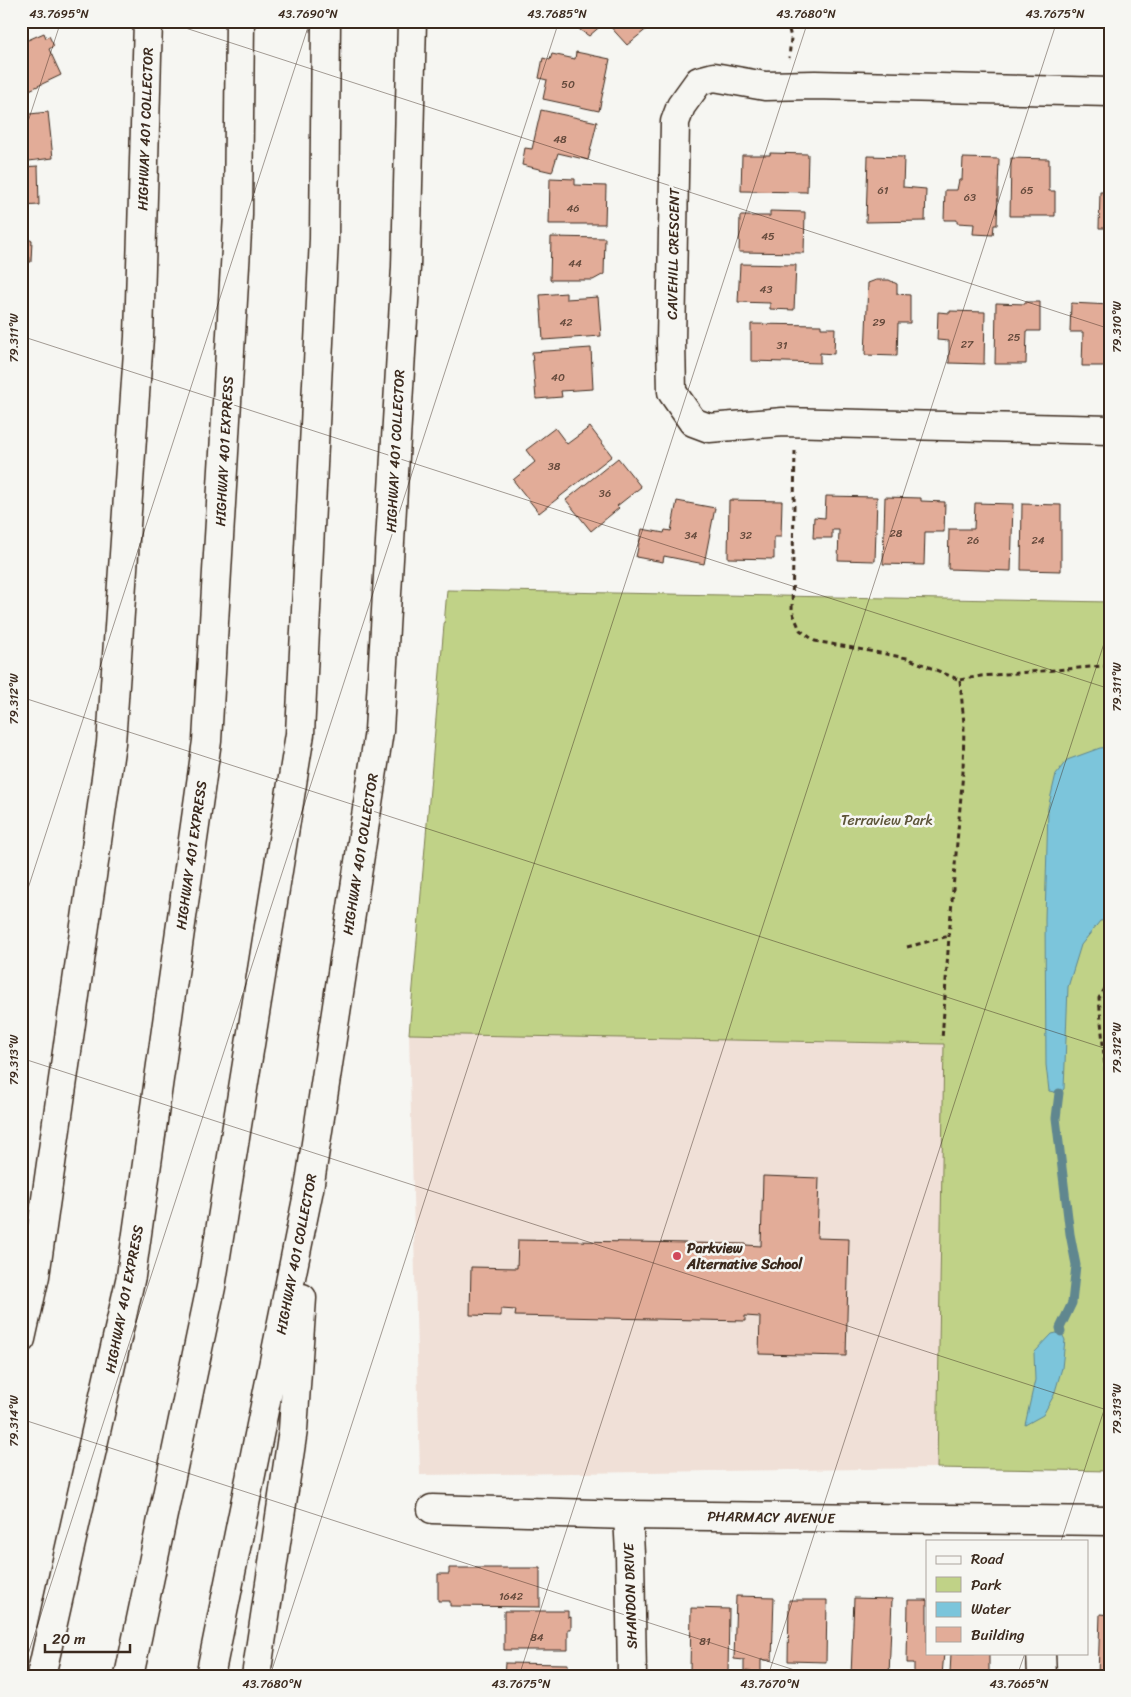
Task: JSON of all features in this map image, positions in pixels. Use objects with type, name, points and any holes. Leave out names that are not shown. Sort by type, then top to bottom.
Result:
[{"type":"main road","name":"HIGHWAY 401 COLLECTOR","points":[[21,1339],[35,1276],[111,743],[139,337],[148,21]]},
{"type":"main road","name":"HIGHWAY 401 EXPRESS","points":[[41,1676],[131,1276],[207,740],[238,215],[240,21]]},
{"type":"main road","points":[[129,1676],[211,1287],[300,734],[324,239],[326,21]]},
{"type":"main road","name":"HIGHWAY 401 COLLECTOR","points":[[210,1676],[310,1189],[379,731],[406,267],[412,21]]},
{"type":"main road","name":"CAVEHILL CRESCENT","points":[[1110,92],[765,86],[714,77],[699,81],[681,106],[676,122],[671,342],[672,392],[693,422],[709,428],[796,422],[1110,430]]},
{"type":"main road","points":[[256,1676],[293,1430],[310,1189]]},
{"type":"main road","name":"PHARMACY AVENUE","points":[[432,1509],[1040,1530],[1110,1521]]},
{"type":"main road","name":"SHANDON DRIVE","points":[[628,1515],[632,1676]]},
{"type":"main road","points":[[1041,1654],[1042,1676]]},
{"type":"path","points":[[786,86],[791,38],[787,21]]},
{"type":"path","points":[[796,422],[792,611],[800,630],[815,641],[907,658],[960,680],[990,675],[1110,667]]},
{"type":"path","points":[[942,1040],[963,772],[964,724],[960,680]]},
{"type":"path","points":[[907,947],[949,936]]},
{"type":"path","points":[[1110,981],[1099,998],[1110,1124]]},
{"type":"shaded area","name":"Parkview Alternative School","points":[[409,1034],[945,1044],[937,1468],[420,1475]]},
{"type":"green space","name":"Terraview Park","points":[[447,590],[1110,602],[1110,1471],[937,1468],[944,1044],[409,1034]]},
{"type":"water","points":[[1110,747],[1110,920],[1100,921],[1081,945],[1068,987],[1064,1089],[1059,1093],[1049,1091],[1046,1065],[1045,919],[1048,808],[1056,774],[1067,760],[1100,748]]},
{"type":"water","points":[[1061,1332],[1065,1340],[1062,1368],[1054,1395],[1043,1415],[1025,1425],[1035,1380],[1034,1353],[1052,1334]]},
{"type":"building","points":[[571,21],[654,21],[654,23],[627,45],[607,23],[603,24],[589,36]]},
{"type":"building","points":[[1008,21],[1040,21],[1040,24],[1008,23]]},
{"type":"building","points":[[44,33],[46,38],[49,36],[54,46],[49,49],[61,75],[21,94],[21,43]]},
{"type":"building","points":[[576,52],[610,59],[599,111],[543,99],[547,80],[539,78],[543,58],[550,60],[552,54],[575,59]]},
{"type":"building","points":[[541,110],[597,122],[588,160],[558,153],[552,172],[522,165],[525,148],[532,149]]},
{"type":"building","points":[[48,112],[53,158],[21,162],[21,115]]},
{"type":"building","points":[[770,153],[808,154],[807,192],[741,191],[742,155],[770,155]]},
{"type":"building","points":[[868,156],[904,157],[903,187],[926,189],[925,221],[866,222]]},
{"type":"building","points":[[963,158],[999,159],[997,225],[994,225],[993,235],[973,234],[974,224],[957,223],[957,220],[944,220],[945,190],[957,190],[959,180],[962,180]]},
{"type":"building","points":[[1011,158],[1049,159],[1049,191],[1055,191],[1055,216],[1010,216]]},
{"type":"building","points":[[1105,163],[1110,163],[1110,228],[1099,228],[1100,192],[1105,192]]},
{"type":"building","points":[[38,166],[39,205],[21,206],[21,167]]},
{"type":"building","points":[[550,178],[575,179],[575,185],[606,186],[605,224],[549,224]]},
{"type":"building","points":[[770,211],[805,212],[804,253],[739,252],[740,216],[770,216]]},
{"type":"building","points":[[551,237],[605,238],[604,274],[593,280],[550,280]]},
{"type":"building","points":[[21,240],[32,240],[31,262],[21,262]]},
{"type":"building","points":[[740,264],[796,265],[794,310],[770,309],[770,303],[738,302]]},
{"type":"building","points":[[876,280],[889,280],[897,284],[897,294],[910,295],[910,323],[898,323],[897,356],[865,355],[868,283]]},
{"type":"building","points":[[566,293],[566,299],[598,297],[601,336],[543,340],[540,295]]},
{"type":"building","points":[[1025,302],[1040,302],[1040,331],[1027,331],[1026,364],[995,364],[996,303],[1025,304]]},
{"type":"building","points":[[1071,303],[1110,305],[1110,366],[1082,366],[1083,332],[1070,332]]},
{"type":"building","points":[[950,311],[985,312],[984,364],[949,363],[949,341],[937,340],[938,312],[950,313]]},
{"type":"building","points":[[751,324],[821,325],[821,328],[835,328],[834,354],[820,353],[820,363],[751,361]]},
{"type":"building","points":[[591,348],[593,389],[561,391],[562,397],[536,399],[532,352]]},
{"type":"building","points":[[590,427],[612,456],[539,513],[513,480],[535,462],[526,450],[555,428],[567,444]]},
{"type":"building","points":[[618,458],[641,487],[617,506],[619,508],[591,531],[566,500]]},
{"type":"building","points":[[826,496],[877,497],[875,561],[838,560],[839,530],[832,530],[832,538],[813,538],[814,517],[825,518]]},
{"type":"building","points":[[885,497],[921,498],[921,501],[945,502],[944,532],[925,532],[924,565],[883,564]]},
{"type":"building","points":[[729,500],[782,501],[781,537],[774,537],[774,559],[728,558]]},
{"type":"building","points":[[677,501],[715,508],[704,564],[664,556],[663,562],[636,557],[642,529],[664,533],[665,530],[671,531]]},
{"type":"building","points":[[975,503],[1013,504],[1011,571],[948,569],[949,529],[974,529]]},
{"type":"building","points":[[1022,504],[1061,505],[1061,571],[1021,570]]},
{"type":"building","points":[[1106,534],[1110,534],[1110,564],[1105,564]]},
{"type":"building","points":[[763,1176],[819,1178],[817,1238],[849,1239],[846,1356],[759,1354],[760,1317],[745,1316],[745,1321],[515,1316],[516,1310],[501,1309],[501,1316],[470,1315],[471,1267],[517,1268],[518,1240],[746,1244],[761,1246]]},
{"type":"building","points":[[449,1568],[540,1568],[540,1607],[450,1606],[450,1601],[438,1601],[438,1574],[449,1574]]},
{"type":"building","points":[[736,1596],[774,1597],[772,1660],[761,1660],[761,1672],[744,1671],[744,1660],[734,1659]]},
{"type":"building","points":[[854,1598],[892,1599],[889,1676],[851,1676]]},
{"type":"building","points":[[789,1600],[827,1600],[826,1662],[788,1661]]},
{"type":"building","points":[[908,1600],[926,1600],[926,1654],[944,1654],[942,1675],[914,1675],[914,1663],[907,1663]]},
{"type":"building","points":[[691,1608],[729,1609],[728,1673],[690,1673]]},
{"type":"building","points":[[504,1611],[568,1611],[568,1618],[571,1617],[571,1629],[568,1629],[568,1650],[504,1650]]},
{"type":"building","points":[[1100,1614],[1110,1615],[1110,1676],[1098,1676]]},
{"type":"building","points":[[951,1654],[989,1654],[989,1674],[950,1674]]},
{"type":"building","points":[[505,1663],[568,1664],[568,1676],[504,1676]]},
{"type":"waterway","points":[[1059,1093],[1056,1118],[1070,1234],[1076,1265],[1072,1303],[1060,1328],[1061,1332]]},
{"type":"place","name":"Parkview Alternative School","points":[[677,1256]]}]
